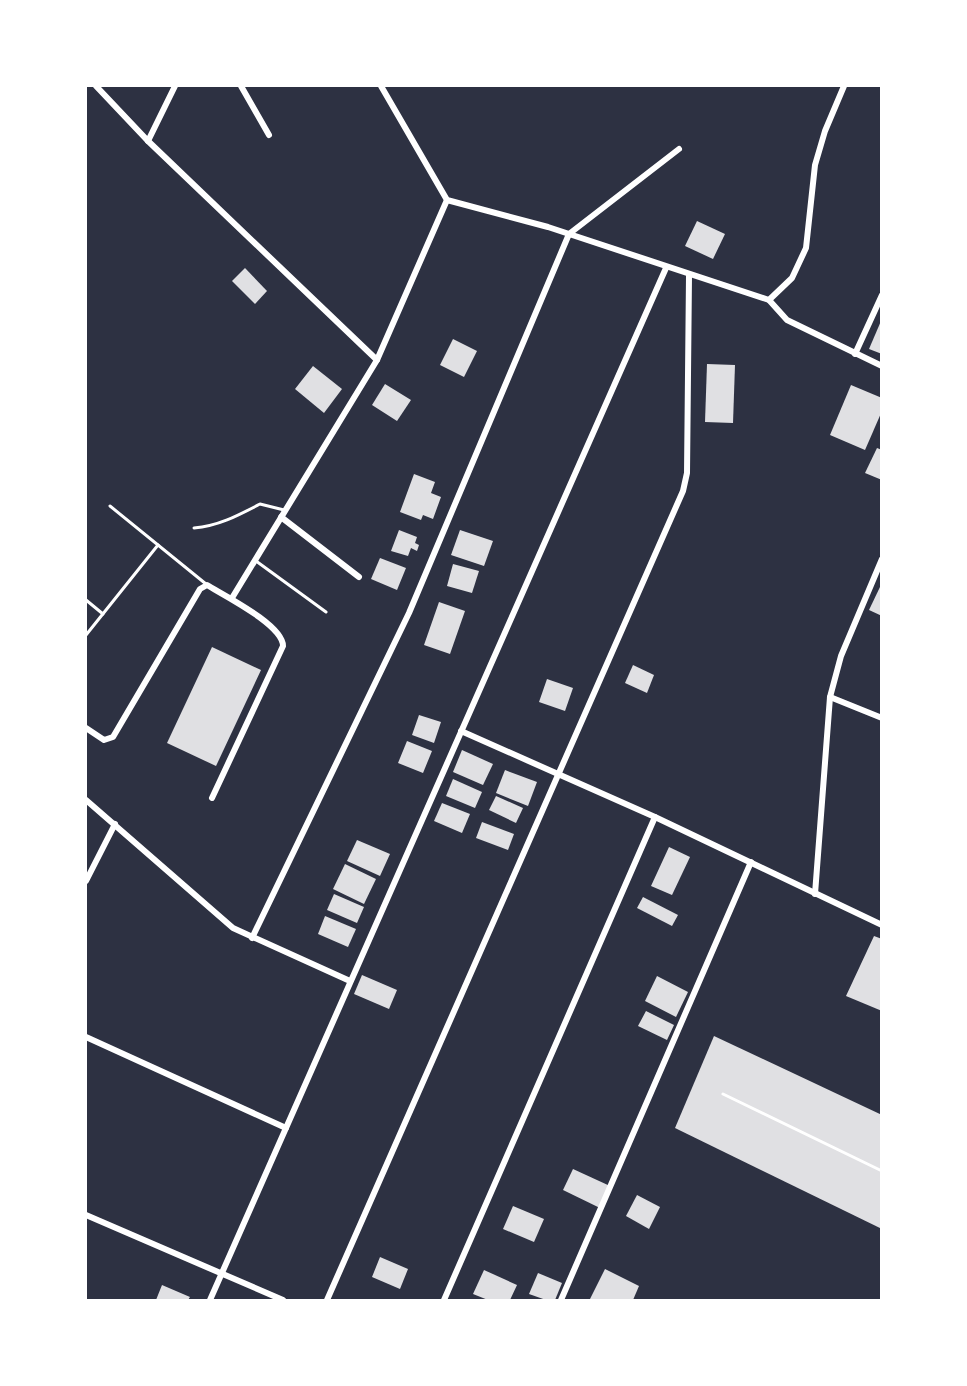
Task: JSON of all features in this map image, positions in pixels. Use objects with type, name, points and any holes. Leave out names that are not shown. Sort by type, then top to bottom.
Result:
[{"type":"street","points":[[96,86],[148,141],[377,360]]},
{"type":"street","points":[[148,141],[175,86]]},
{"type":"street","points":[[241,86],[269,135]]},
{"type":"street","points":[[381,86],[447,200],[570,234],[689,276],[768,300],[787,320],[882,366]]},
{"type":"street","points":[[768,300],[792,278],[806,248],[815,165],[825,131],[844,86]]},
{"type":"street","points":[[252,938],[409,613],[570,234],[679,149]]},
{"type":"street","points":[[232,598],[377,360],[447,200]]},
{"type":"street","points":[[210,1300],[666,268]]},
{"type":"street","points":[[327,1300],[686,482],[689,276]]},
{"type":"street","points":[[855,354],[882,295]]},
{"type":"street","points":[[283,514],[359,577]]},
{"type":"street","points":[[815,894],[830,697],[841,656],[882,559]]},
{"type":"street","points":[[86,728],[104,740],[113,737],[200,589],[207,585],[232,598],[279,633],[283,646],[212,798]]},
{"type":"street","points":[[830,697],[882,718]]},
{"type":"street","points":[[461,731],[655,817],[882,925]]},
{"type":"street","points":[[86,800],[219,918],[252,938],[350,981]]},
{"type":"street","points":[[444,1300],[655,817]]},
{"type":"street","points":[[86,881],[115,824]]},
{"type":"street","points":[[561,1300],[751,862]]},
{"type":"street","points":[[86,1037],[286,1128]]},
{"type":"street","points":[[86,1215],[283,1300]]},
{"type":"lane","points":[[194,528],[209,527],[231,519],[260,504],[283,514]]},
{"type":"lane","points":[[110,506],[207,585]]},
{"type":"lane","points":[[86,634],[158,545]]},
{"type":"lane","points":[[254,560],[326,612]]},
{"type":"lane","points":[[86,600],[103,614]]},
{"type":"lane","points":[[723,1094],[882,1171]]},
{"type":"building","points":[[697,221],[725,234],[713,259],[685,246]]},
{"type":"building","points":[[245,268],[267,291],[255,304],[232,281]]},
{"type":"building","points":[[882,321],[882,354],[869,349]]},
{"type":"building","points":[[453,339],[477,351],[464,377],[440,365]]},
{"type":"building","points":[[707,364],[735,365],[733,423],[705,422]]},
{"type":"building","points":[[313,366],[342,389],[324,413],[295,389]]},
{"type":"building","points":[[385,384],[411,400],[397,421],[372,405]]},
{"type":"building","points":[[851,385],[882,398],[882,411],[865,450],[830,435]]},
{"type":"building","points":[[877,448],[882,450],[882,480],[865,473]]},
{"type":"building","points":[[414,474],[435,482],[431,493],[441,497],[433,519],[423,515],[421,520],[400,512]]},
{"type":"building","points":[[399,530],[417,537],[415,543],[419,545],[417,551],[411,548],[408,556],[391,551]]},
{"type":"building","points":[[460,530],[493,541],[484,566],[451,555]]},
{"type":"building","points":[[380,558],[406,568],[397,590],[371,579]]},
{"type":"building","points":[[453,564],[479,571],[472,593],[447,586]]},
{"type":"building","points":[[882,587],[882,616],[869,610]]},
{"type":"building","points":[[439,602],[465,611],[450,654],[424,645]]},
{"type":"building","points":[[212,647],[261,670],[216,766],[167,743]]},
{"type":"building","points":[[633,665],[654,675],[647,693],[625,683]]},
{"type":"building","points":[[547,679],[573,688],[565,711],[539,702]]},
{"type":"building","points":[[419,715],[441,722],[434,743],[412,735]]},
{"type":"building","points":[[407,741],[432,751],[423,773],[398,763]]},
{"type":"building","points":[[462,750],[493,764],[483,785],[453,772]]},
{"type":"building","points":[[505,770],[537,782],[528,806],[496,793]]},
{"type":"building","points":[[453,779],[482,792],[475,808],[446,796]]},
{"type":"building","points":[[496,796],[523,808],[516,823],[489,810]]},
{"type":"building","points":[[442,803],[470,814],[462,833],[434,821]]},
{"type":"building","points":[[482,822],[514,834],[508,850],[476,838]]},
{"type":"building","points":[[357,840],[390,854],[380,876],[347,861]]},
{"type":"building","points":[[669,847],[690,857],[672,895],[651,886]]},
{"type":"building","points":[[345,864],[376,879],[364,904],[333,889]]},
{"type":"building","points":[[334,894],[364,907],[357,923],[327,910]]},
{"type":"building","points":[[643,897],[678,915],[672,926],[637,908]]},
{"type":"building","points":[[325,916],[356,929],[348,947],[318,934]]},
{"type":"building","points":[[874,936],[882,939],[882,1011],[846,996]]},
{"type":"building","points":[[362,975],[397,990],[389,1009],[354,994]]},
{"type":"building","points":[[657,976],[688,992],[676,1017],[645,1001]]},
{"type":"building","points":[[646,1011],[674,1025],[667,1040],[638,1026]]},
{"type":"building","points":[[714,1036],[882,1115],[882,1229],[675,1128]]},
{"type":"building","points":[[573,1169],[610,1186],[600,1208],[563,1190]]},
{"type":"building","points":[[637,1195],[660,1207],[649,1229],[626,1216]]},
{"type":"building","points":[[513,1206],[544,1219],[534,1242],[503,1229]]},
{"type":"building","points":[[380,1257],[408,1269],[400,1289],[372,1277]]},
{"type":"building","points":[[605,1269],[639,1286],[633,1300],[590,1299]]},
{"type":"building","points":[[484,1270],[517,1285],[510,1300],[488,1300],[473,1294]]},
{"type":"building","points":[[538,1273],[562,1283],[555,1300],[546,1300],[529,1294]]},
{"type":"building","points":[[162,1285],[190,1297],[188,1300],[156,1300]]}]
